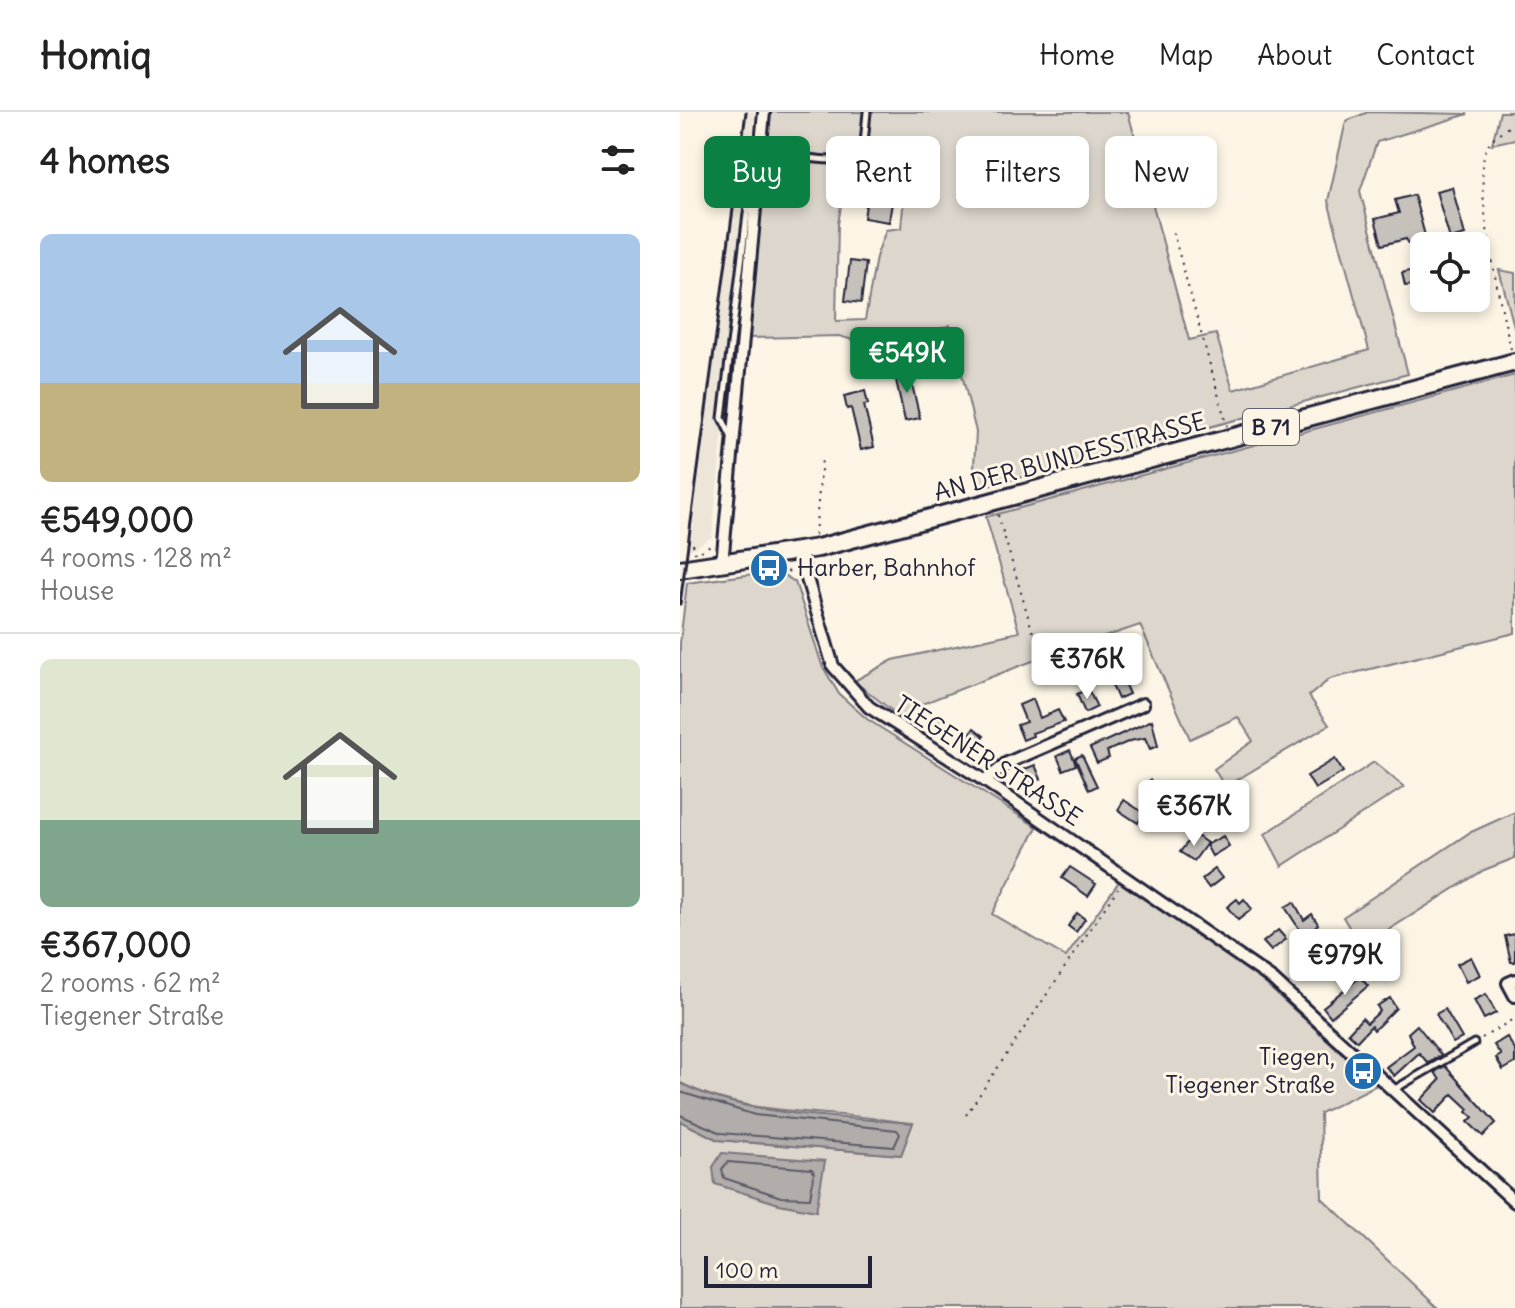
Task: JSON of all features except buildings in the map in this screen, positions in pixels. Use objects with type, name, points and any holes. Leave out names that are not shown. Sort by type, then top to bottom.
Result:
[{"type":"main road","name":"AN DER BUNDESSTRASSE","points":[[680,569],[799,552],[995,502],[1513,355]]},
{"type":"street","points":[[761,136],[764,112]]},
{"type":"street","points":[[722,564],[754,208]]},
{"type":"street","name":"TIEGENER STRASSE","points":[[799,552],[833,666],[869,707],[985,781],[1272,979],[1515,1202]]},
{"type":"street","points":[[985,781],[1007,763],[1143,704]]},
{"type":"street","points":[[1511,981],[1515,996]]},
{"type":"lane","points":[[810,157],[851,160],[863,153],[867,112]]},
{"type":"lane","points":[[1394,1090],[1474,1043]]},
{"type":"path","points":[[1513,355],[1490,258],[1483,166],[1485,149],[1492,139],[1515,123]]},
{"type":"path","points":[[1173,232],[1227,425]]},
{"type":"path","points":[[815,534],[822,458]]},
{"type":"path","points":[[995,502],[1033,633]]},
{"type":"path","points":[[693,544],[695,554]]},
{"type":"path","points":[[774,567],[796,575]]},
{"type":"path","points":[[966,1115],[1126,877]]},
{"type":"path","points":[[1474,1043],[1515,1018]]},
{"type":"shaded area","points":[[746,112],[755,112],[753,136],[743,136]]},
{"type":"shaded area","points":[[771,112],[1128,112],[1134,136],[1105,136],[1105,208],[1154,208],[1189,340],[1216,334],[1233,390],[1369,350],[1328,201],[1346,121],[1368,112],[1468,114],[1377,142],[1360,191],[1408,374],[977,489],[974,466],[976,432],[950,325],[919,337],[860,342],[839,336],[748,338],[761,208],[810,208],[810,136],[769,136]],"holes":[[[826,136],[940,136],[940,208],[903,208],[901,228],[886,230],[876,257],[865,320],[836,321],[841,208],[826,208]]]},
{"type":"shaded area","points":[[1500,112],[1515,112],[1515,139],[1492,144]]},
{"type":"shaded area","points":[[734,208],[745,208],[712,537],[690,550]]},
{"type":"shaded area","points":[[1499,270],[1515,273],[1515,330]]},
{"type":"shaded area","points":[[1515,375],[1515,633],[1330,679],[1309,696],[1329,725],[1225,787],[1214,769],[1253,741],[1238,717],[1190,739],[1140,625],[1030,662],[919,705],[905,721],[854,681],[893,660],[1019,632],[986,517]]},
{"type":"shaded area","points":[[777,571],[795,582],[822,665],[839,694],[867,719],[1037,827],[992,914],[1066,957],[1120,880],[1248,968],[1377,1085],[1320,1113],[1322,1198],[1438,1308],[680,1308],[680,1121],[718,1140],[901,1155],[912,1124],[736,1103],[680,1083],[680,643],[687,583]]},
{"type":"shaded area","points":[[1374,762],[1404,787],[1282,866],[1265,834]]},
{"type":"shaded area","points":[[1515,812],[1515,858],[1484,870],[1361,947],[1343,917],[1469,833]]},
{"type":"water","points":[[680,1083],[735,1103],[764,1109],[913,1123],[901,1155],[718,1140],[680,1121]]},
{"type":"water","points":[[722,1153],[825,1161],[816,1211],[779,1204],[715,1184],[713,1167]]},
{"type":"railway","points":[[680,604],[746,112]]},
{"type":"place","name":"Harber, Bahnhof","points":[[769,568]]},
{"type":"place","name":"Tiegen, Tiegener Straße","points":[[1363,1071]]}]
